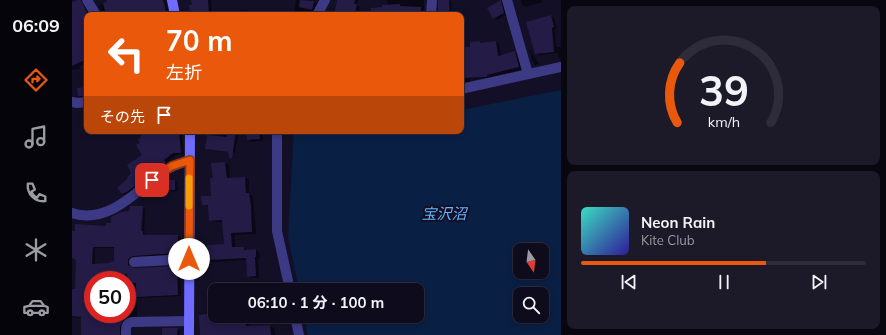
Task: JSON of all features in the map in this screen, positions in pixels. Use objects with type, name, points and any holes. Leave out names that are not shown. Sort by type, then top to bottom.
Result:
[{"type":"main road","points":[[172,0],[174,12]]},
{"type":"main road","points":[[189,335],[190,134]]},
{"type":"street","points":[[87,0],[94,12]]},
{"type":"street","points":[[318,12],[325,0]]},
{"type":"street","points":[[432,0],[432,12]]},
{"type":"street","points":[[507,0],[528,74]]},
{"type":"street","points":[[464,88],[561,67]]},
{"type":"street","points":[[72,102],[84,102]]},
{"type":"street","points":[[277,134],[277,231],[288,283]]},
{"type":"street","points":[[72,213],[85,216],[100,215],[132,196],[162,172],[172,166],[190,160]]},
{"type":"street","points":[[134,262],[189,259]]},
{"type":"street","points":[[126,335],[127,324],[132,322],[189,321]]},
{"type":"street","points":[[296,323],[299,335]]},
{"type":"water","name":"宝沢沼","points":[[561,90],[561,335],[308,335],[305,323],[424,323],[424,283],[298,283],[288,237],[294,134],[464,134],[464,109]]},
{"type":"building","points":[[81,0],[87,12],[84,12],[84,60],[72,66],[72,2]]},
{"type":"building","points":[[107,0],[163,0],[166,11],[105,12],[103,3],[107,2]]},
{"type":"building","points":[[191,0],[208,0],[209,12],[190,12],[189,5],[192,5]]},
{"type":"building","points":[[300,0],[314,1],[312,10],[299,7]]},
{"type":"building","points":[[337,0],[355,0],[354,4],[357,4],[356,12],[335,12]]},
{"type":"building","points":[[438,0],[449,0],[450,12],[438,12]]},
{"type":"building","points":[[501,0],[504,13],[493,19],[487,8]]},
{"type":"building","points":[[400,4],[400,6],[421,7],[421,12],[371,12],[371,8],[382,7],[382,5]]},
{"type":"building","points":[[551,15],[554,27],[552,28],[554,52],[535,54],[526,22]]},
{"type":"building","points":[[480,41],[480,43],[496,41],[498,56],[515,51],[519,67],[487,75],[487,77],[464,78],[464,47],[470,47],[470,42]]},
{"type":"building","points":[[84,87],[84,96],[78,96],[77,88]]},
{"type":"building","points":[[144,134],[179,134],[181,153],[173,153],[164,160],[166,163],[127,192],[122,194],[117,188],[128,178],[127,177],[131,173],[127,165],[142,155],[136,145],[140,143],[138,139],[141,138],[140,136]]},
{"type":"building","points":[[226,134],[236,134],[232,158],[229,158],[228,152],[205,149],[207,135],[227,137]]},
{"type":"building","points":[[246,134],[259,134],[260,139],[247,140]]},
{"type":"building","points":[[225,162],[227,178],[245,177],[246,193],[249,193],[251,205],[252,232],[231,233],[232,247],[244,247],[244,250],[256,249],[256,276],[247,277],[246,258],[208,260],[207,245],[224,244],[222,220],[209,221],[208,205],[202,205],[201,196],[211,196],[210,178],[213,178],[211,163]]},
{"type":"building","points":[[163,180],[175,180],[175,190],[157,190],[156,185]]},
{"type":"building","points":[[130,206],[143,206],[141,231],[143,231],[143,235],[178,235],[178,243],[176,243],[177,253],[133,256],[128,259],[128,265],[134,268],[177,266],[178,295],[136,297],[136,271],[84,271],[84,323],[122,323],[120,335],[81,335],[81,317],[72,316],[72,289],[75,289],[76,260],[72,258],[72,231],[75,231],[75,224],[106,226],[106,223],[111,223],[111,217],[121,212],[129,211]],"holes":[[[93,247],[114,247],[114,261],[110,263],[92,264]]]},
{"type":"building","points":[[208,314],[208,323],[246,323],[246,326],[270,325],[271,335],[200,335],[199,315]]},
{"type":"building","points":[[162,328],[178,328],[177,335],[162,335]]},
{"type":"slow traffic","points":[[189,178],[189,206]]},
{"type":"route","points":[[152,180],[172,166],[190,160],[189,259]]}]
